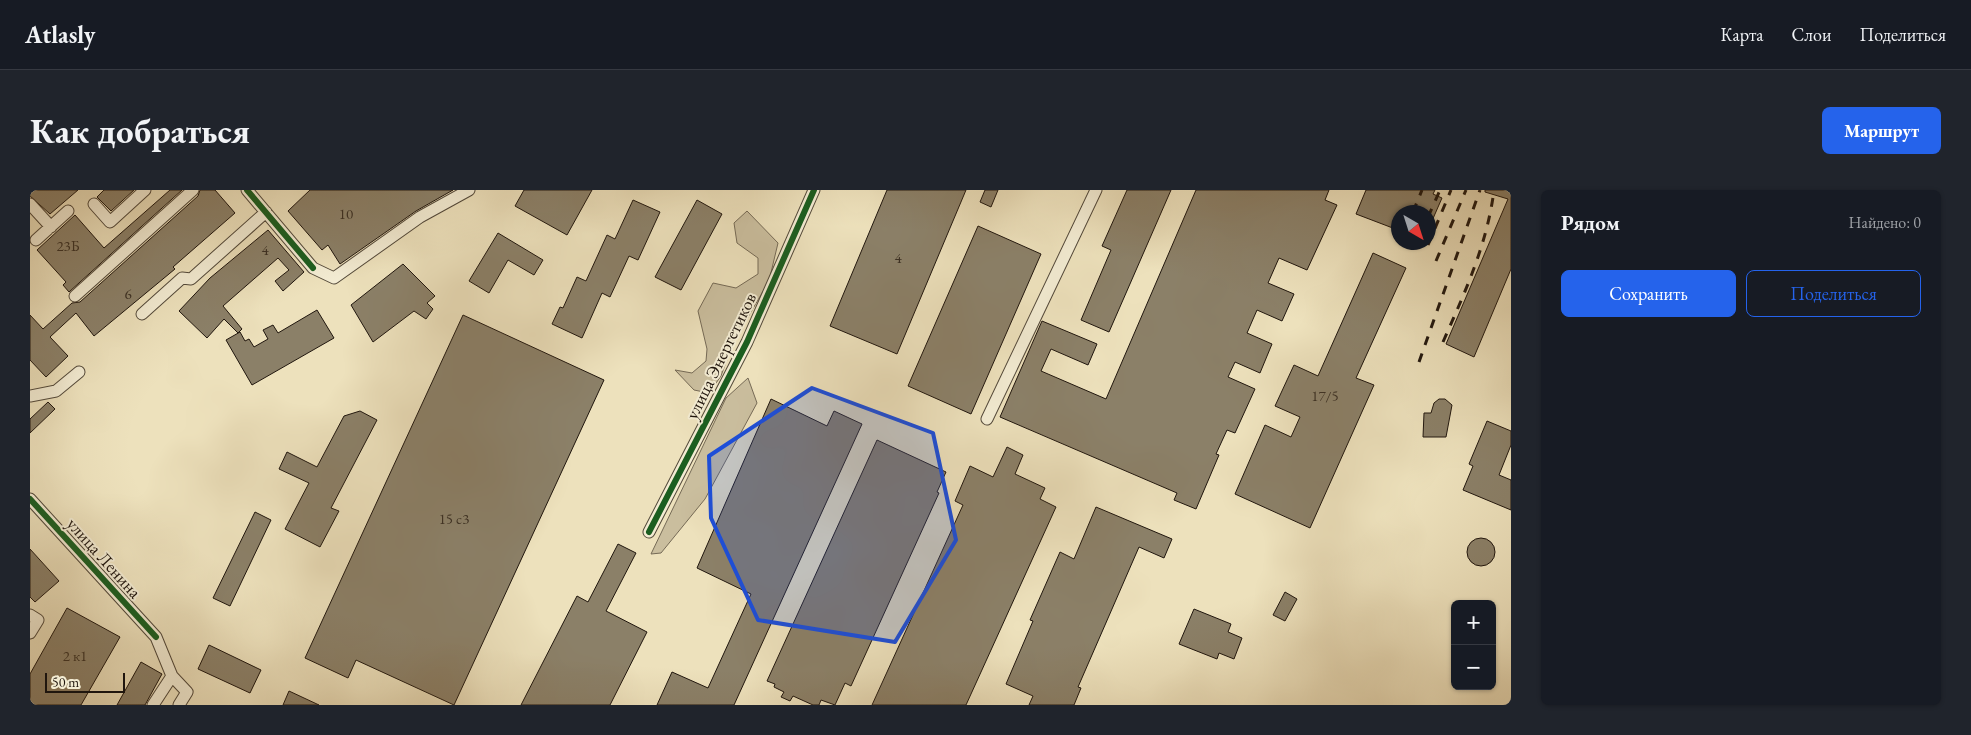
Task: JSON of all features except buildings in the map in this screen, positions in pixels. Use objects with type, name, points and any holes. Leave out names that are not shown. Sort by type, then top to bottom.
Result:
[{"type":"street","points":[[94,204],[110,222],[145,190]]},
{"type":"street","points":[[75,296],[192,190]]},
{"type":"street","points":[[247,190],[313,268],[334,278],[420,216],[470,190]]},
{"type":"street","name":"улица Энергетиков","points":[[650,532],[747,342],[814,190]]},
{"type":"street","points":[[987,419],[1096,190]]},
{"type":"street","points":[[30,204],[51,227]]},
{"type":"street","points":[[36,240],[68,211]]},
{"type":"street","points":[[142,314],[182,278],[191,279],[266,212]]},
{"type":"street","points":[[30,396],[56,392],[79,372]]},
{"type":"street","name":"улица Ленина","points":[[30,499],[156,637],[172,676]]},
{"type":"street","points":[[30,615],[38,620],[30,633]]},
{"type":"street","points":[[153,705],[172,676],[187,692],[179,705]]},
{"type":"highlighted area","points":[[812,388],[933,433],[956,540],[895,642],[758,620],[711,518],[709,456]]},
{"type":"shaded area","points":[[747,211],[778,243],[769,281],[733,343],[721,376],[709,393],[694,390],[675,370],[692,373],[706,361],[707,349],[698,311],[713,283],[736,288],[758,274],[758,258],[737,243],[734,223]]},
{"type":"shaded area","points":[[748,378],[757,403],[705,499],[661,553],[651,554],[726,398]]},
{"type":"railway","points":[[1416,205],[1422,190]]},
{"type":"railway","points":[[1433,205],[1440,190]]},
{"type":"railway","points":[[1436,226],[1451,190]]},
{"type":"railway","points":[[1436,261],[1466,190]]},
{"type":"railway","points":[[1419,362],[1480,190]]},
{"type":"railway","points":[[1443,342],[1481,249],[1494,190]]},
{"type":"cycle path","points":[[247,190],[313,268]]},
{"type":"cycle path","points":[[649,532],[747,342],[814,190]]},
{"type":"cycle path","points":[[30,499],[156,637]]}]
